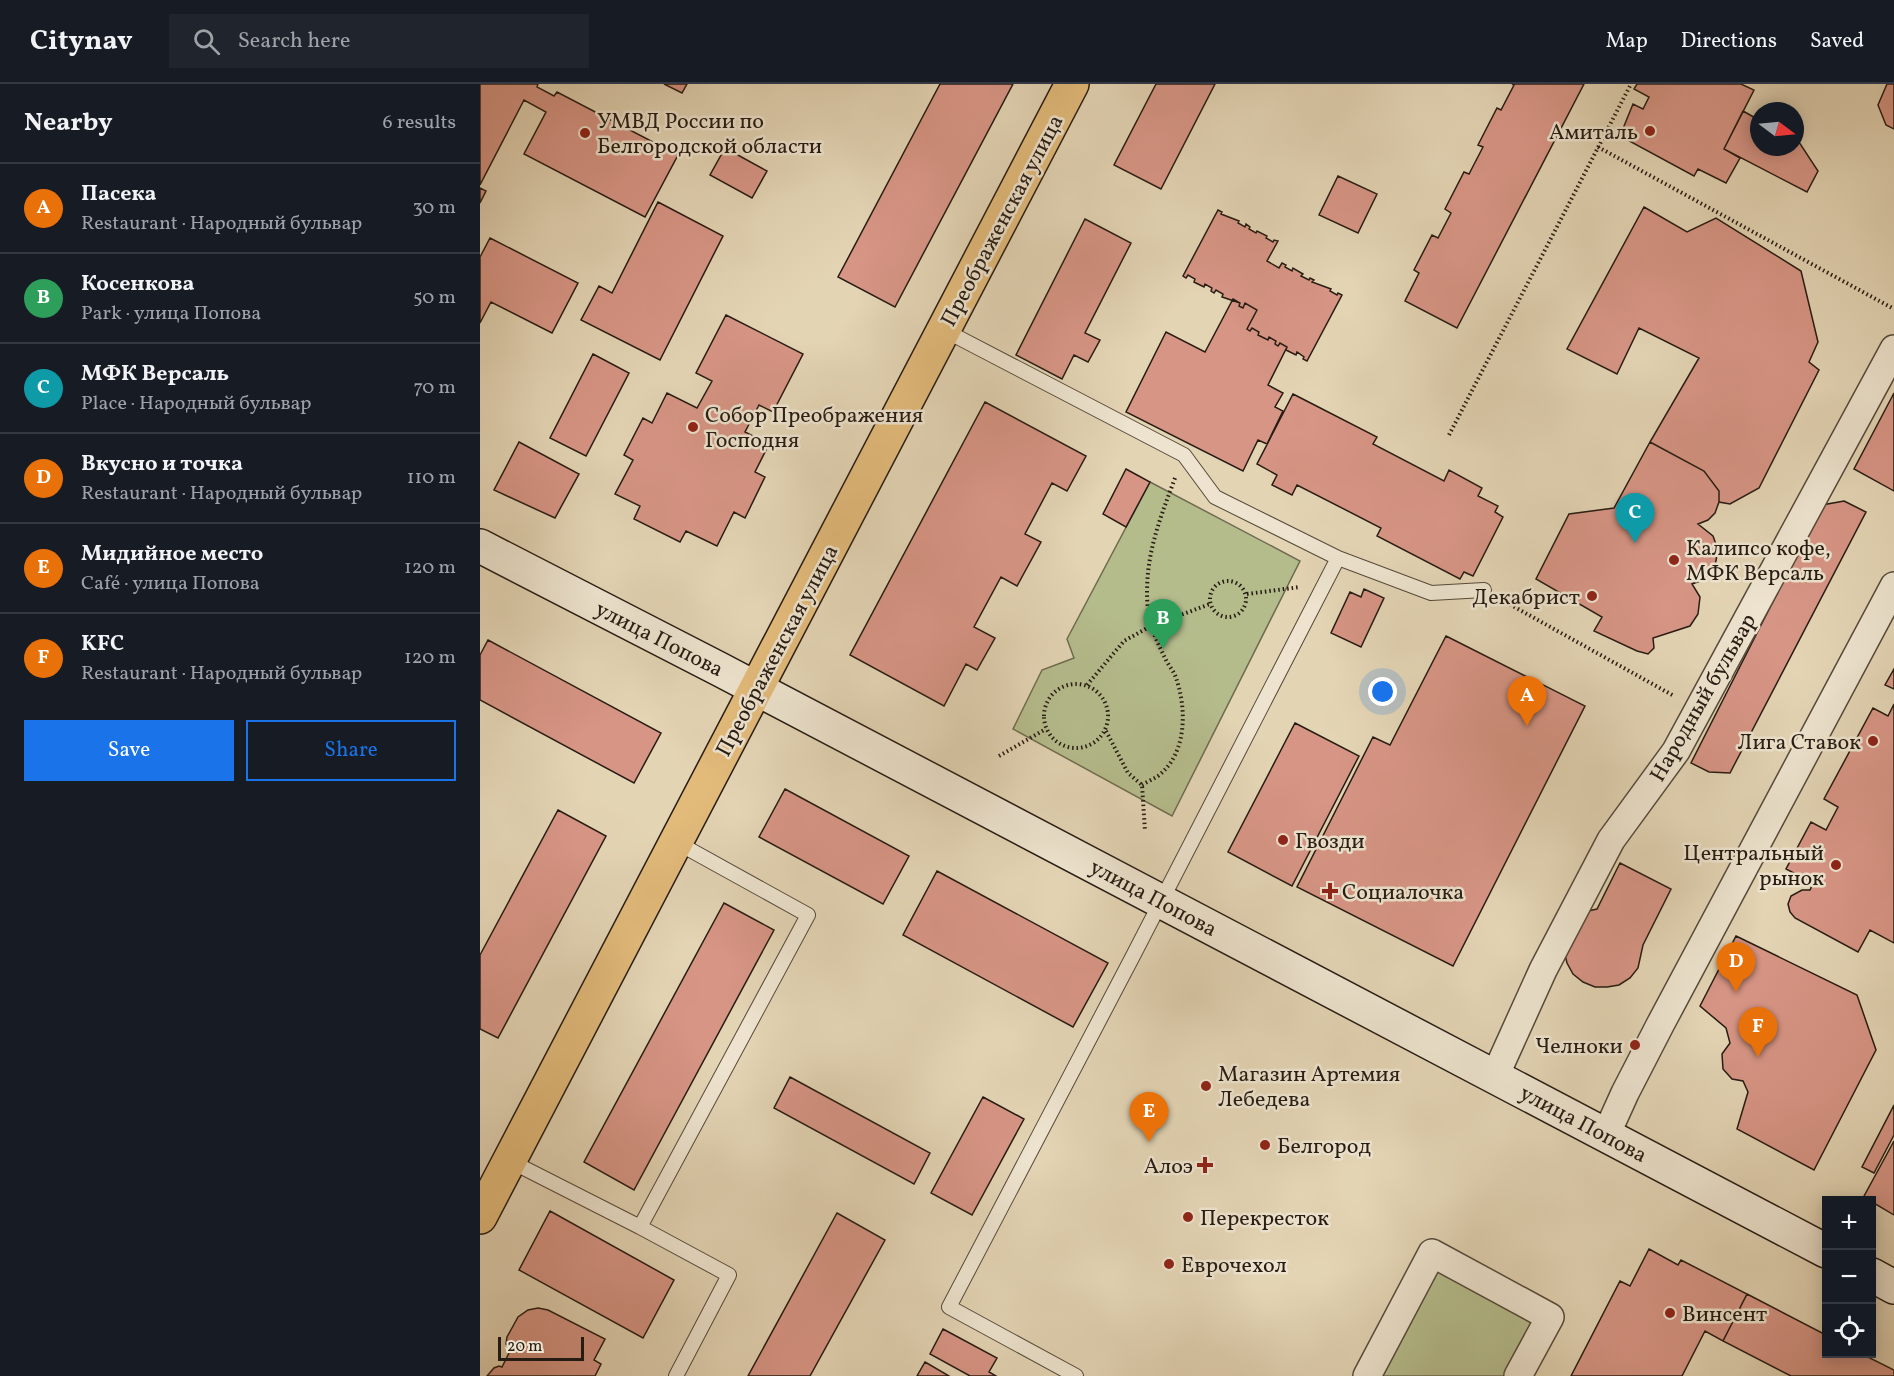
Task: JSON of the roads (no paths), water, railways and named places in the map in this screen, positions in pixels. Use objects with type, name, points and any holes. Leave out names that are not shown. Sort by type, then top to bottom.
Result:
[{"type":"main road","name":"Преображенская улица","points":[[480,1217],[1072,84]]},
{"type":"main road","name":"улица Попова","points":[[480,546],[756,688],[1825,1250]]},
{"type":"main road","points":[[1876,1277],[1894,1287]]},
{"type":"street","name":"Народный бульвар","points":[[1495,1076],[1543,969],[1611,840],[1676,751],[1894,350]]},
{"type":"street","points":[[1606,1135],[1660,1025],[1894,585]]},
{"type":"street","points":[[1367,1376],[1432,1253],[1550,1317],[1518,1376]]},
{"type":"lane","points":[[944,330],[1184,455],[1215,496],[1338,558],[1431,593],[1484,590]]},
{"type":"lane","points":[[1076,1376],[948,1307],[1338,558]]},
{"type":"lane","points":[[640,1227],[808,915],[676,842]]},
{"type":"lane","points":[[510,1161],[729,1275],[676,1376]]},
{"type":"place","name":"Амиталь","points":[[1650,131]]},
{"type":"place","name":"УМВД России по Белгородской области","points":[[585,133]]},
{"type":"place","name":"Собор Преображения Господня","points":[[693,427]]},
{"type":"place","name":"МФК Версаль","points":[[1635,543]]},
{"type":"place","name":"Калипсо кофе, МФК Версаль","points":[[1674,560]]},
{"type":"place","name":"Декабрист","points":[[1592,596]]},
{"type":"place","name":"Косенкова","points":[[1163,649]]},
{"type":"place","name":"Пасека","points":[[1527,726]]},
{"type":"place","name":"Лига Ставок","points":[[1873,741]]},
{"type":"place","name":"Гвозди","points":[[1283,840]]},
{"type":"place","name":"Центральный рынок","points":[[1836,865]]},
{"type":"place","name":"Социалочка","points":[[1330,891]]},
{"type":"place","name":"Вкусно и точка","points":[[1736,992]]},
{"type":"place","name":"Челноки","points":[[1635,1045]]},
{"type":"place","name":"KFC","points":[[1758,1057]]},
{"type":"place","name":"Магазин Артемия Лебедева","points":[[1206,1086]]},
{"type":"place","name":"Мидийное место","points":[[1149,1142]]},
{"type":"place","name":"Белгород","points":[[1265,1145]]},
{"type":"place","name":"Алоэ","points":[[1205,1165]]},
{"type":"place","name":"Перекресток","points":[[1188,1217]]},
{"type":"place","name":"Еврочехол","points":[[1169,1264]]},
{"type":"place","name":"Винсент","points":[[1670,1313]]}]
